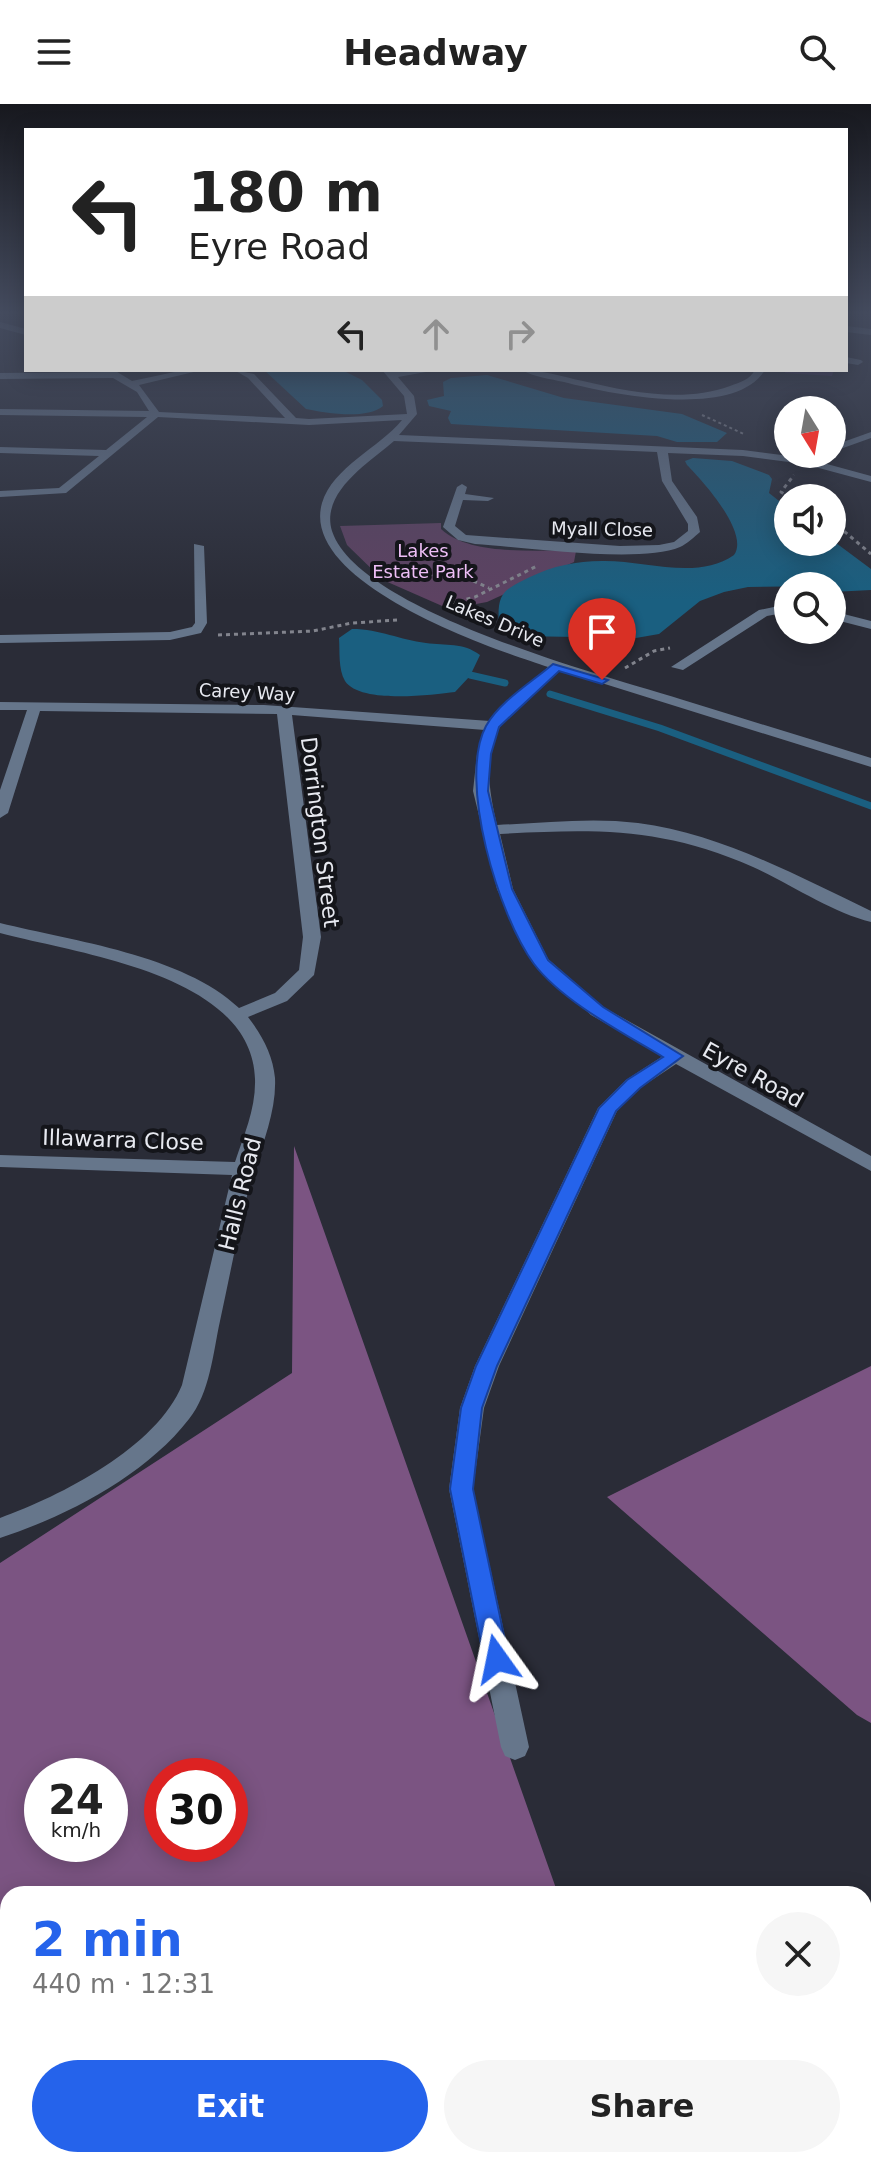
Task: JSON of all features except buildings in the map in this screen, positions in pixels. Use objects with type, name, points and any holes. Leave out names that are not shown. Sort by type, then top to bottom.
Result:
[{"type":"street","points":[[152,408],[156,414]]},
{"type":"street","points":[[281,408],[293,421]]},
{"type":"street","points":[[0,412],[156,414],[293,421],[410,417],[410,408]]},
{"type":"street","points":[[0,494],[62,491],[156,414]]},
{"type":"street","name":"Lakes Drive","points":[[410,417],[395,438],[358,465],[335,489],[325,517],[332,544],[361,576],[385,591],[484,639],[557,666],[871,763]]},
{"type":"street","points":[[846,444],[871,435]]},
{"type":"street","points":[[395,438],[662,449],[774,458]]},
{"type":"street","name":"Myall Close","points":[[488,498],[460,492],[449,527],[462,538],[529,546],[659,549],[688,538],[694,532],[695,524],[682,500],[668,485],[662,449]]},
{"type":"street","points":[[0,450],[109,453]]},
{"type":"street","points":[[831,468],[871,479]]},
{"type":"street","points":[[0,639],[170,636],[196,630],[201,623],[198,546]]},
{"type":"street","points":[[678,667],[763,613],[774,611]]},
{"type":"street","points":[[846,619],[871,625]]},
{"type":"street","points":[[493,726],[557,666]]},
{"type":"street","name":"Carey Way","points":[[0,706],[284,711],[493,726]]},
{"type":"street","points":[[0,813],[35,706]]},
{"type":"street","name":"Dorrington Street","points":[[238,1015],[281,997],[308,971],[312,937],[284,711]]},
{"type":"street","name":"Eyre Road","points":[[493,726],[484,754],[481,791],[505,889],[541,962],[597,1011],[871,1165]]},
{"type":"street","points":[[493,830],[600,825],[664,831],[730,852],[871,917]]},
{"type":"street","name":"Halls Road","points":[[0,928],[177,977],[210,994],[238,1015],[259,1052],[265,1077],[259,1120],[244,1169],[194,1385],[182,1413],[156,1438],[77,1492],[27,1520],[0,1528]]},
{"type":"street","points":[[515,1747],[461,1489],[472,1408],[487,1366],[608,1108],[633,1084],[675,1056]]},
{"type":"street","name":"Illawarra Close","points":[[0,1161],[244,1169]]},
{"type":"path","points":[[846,533],[871,554]]},
{"type":"path","points":[[413,580],[449,570],[489,588]]},
{"type":"path","points":[[448,603],[475,597],[501,581]]},
{"type":"path","points":[[208,636],[313,631],[407,617]]},
{"type":"green space","name":"Lakes Estate Park","points":[[441,523],[441,529],[469,544],[505,550],[576,551],[574,562],[487,602],[449,609],[383,580],[347,545],[340,526]]},
{"type":"shaded area","points":[[294,1146],[555,1886],[0,1886],[0,1563],[292,1373]]},
{"type":"shaded area","points":[[871,1366],[871,1723],[857,1715],[607,1497]]},
{"type":"water","points":[[305,408],[379,408],[356,414]]},
{"type":"water","points":[[439,408],[640,408],[682,414],[727,433],[717,442],[677,442],[657,436],[451,424],[448,418],[451,411]]},
{"type":"water","points":[[693,458],[732,461],[769,475],[772,479],[769,493],[774,497],[774,556],[846,556],[846,550],[871,569],[871,590],[846,591],[846,572],[774,572],[774,587],[748,587],[700,601],[659,634],[636,638],[518,636],[499,627],[500,600],[507,590],[556,567],[602,561],[704,567],[734,555],[736,534],[730,521],[713,494],[685,461]]},
{"type":"water","points":[[352,629],[417,642],[461,646],[480,655],[470,676],[455,692],[397,696],[365,693],[345,681],[341,671],[339,638]]},
{"type":"waterway","points":[[470,675],[505,683]]},
{"type":"waterway","points":[[550,694],[660,728],[871,806]]},
{"type":"route","points":[[497,1659],[461,1489],[472,1408],[487,1366],[608,1108],[633,1084],[675,1056],[597,1011],[541,962],[505,889],[481,791],[484,754],[493,726],[515,702],[557,666],[602,680]]}]
